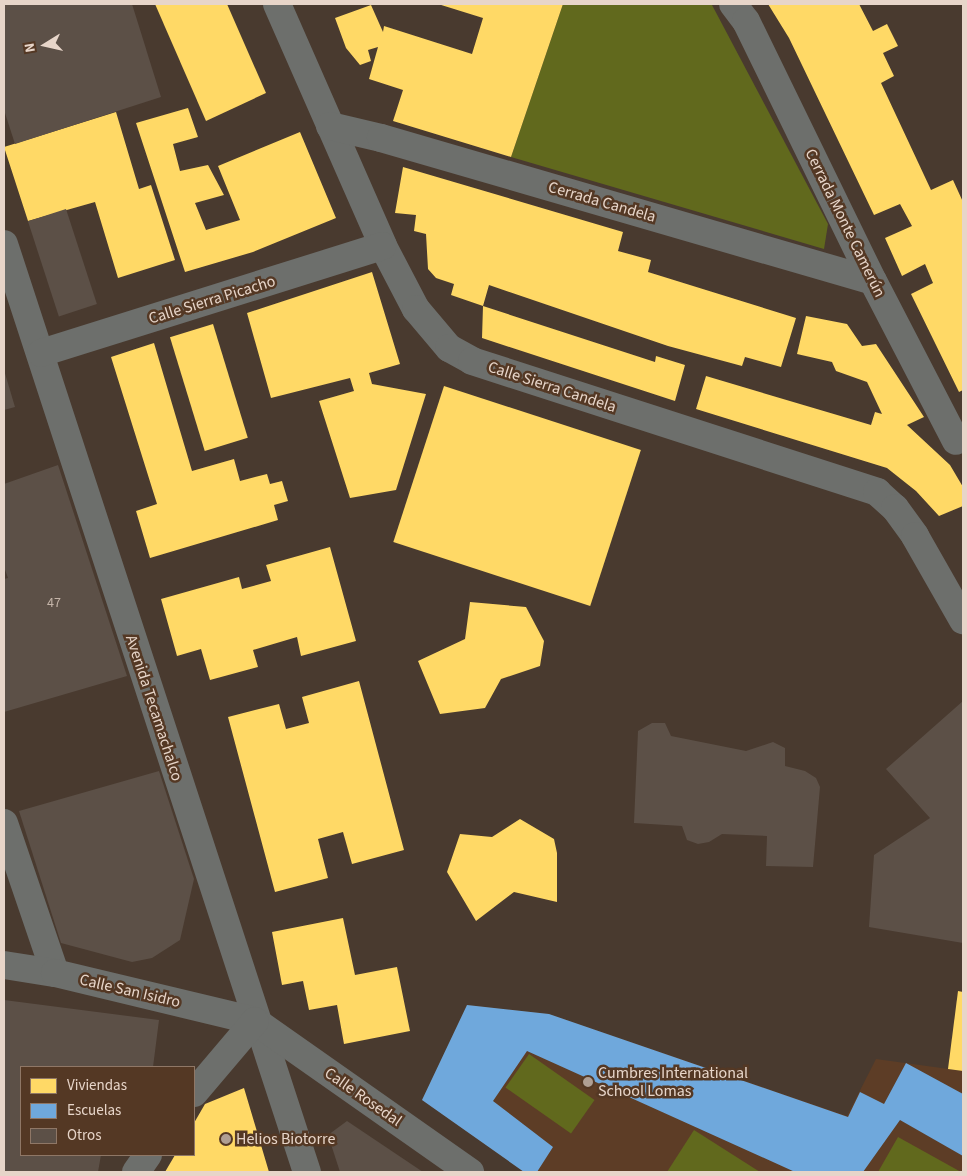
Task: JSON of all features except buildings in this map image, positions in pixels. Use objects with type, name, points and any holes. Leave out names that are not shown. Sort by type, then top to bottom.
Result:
[{"type":"street","name":"Calle Sierra Candela","points":[[277,4],[383,246],[416,309],[449,348],[472,361],[877,492],[895,508],[916,536],[963,620]]},
{"type":"street","name":"Cerrada Monte Camerún","points":[[734,4],[746,21],[873,281],[956,442]]},
{"type":"street","name":"Cerrada Candela","points":[[330,126],[381,138],[873,281]]},
{"type":"street","name":"Avenida Tecamachalco","points":[[4,244],[41,353],[255,1021],[307,1172]]},
{"type":"street","name":"Calle Sierra Picacho","points":[[41,353],[383,246]]},
{"type":"street","points":[[4,823],[55,972]]},
{"type":"street","name":"Calle San Isidro","points":[[4,965],[55,972],[255,1021]]},
{"type":"street","points":[[195,1092],[255,1021]]},
{"type":"street","name":"Calle Rosedal","points":[[255,1021],[470,1172]]},
{"type":"street","points":[[136,1172],[147,1156]]},
{"type":"shaded area","name":"Cumbres International School Lomas","points":[[467,1005],[549,1014],[847,1116],[876,1059],[963,1071],[963,1172],[524,1172],[422,1100]]},
{"type":"green space","points":[[563,4],[712,5],[828,224],[824,249],[511,157]]},
{"type":"green space","points":[[529,1054],[595,1100],[571,1133],[505,1088]]},
{"type":"green space","points":[[694,1130],[760,1172],[667,1172]]},
{"type":"green space","points":[[898,1137],[961,1172],[878,1172]]},
{"type":"place","name":"Cumbres International School Lomas","points":[[588,1082]]},
{"type":"place","name":"Helios Biotorre","points":[[226,1139]]}]
